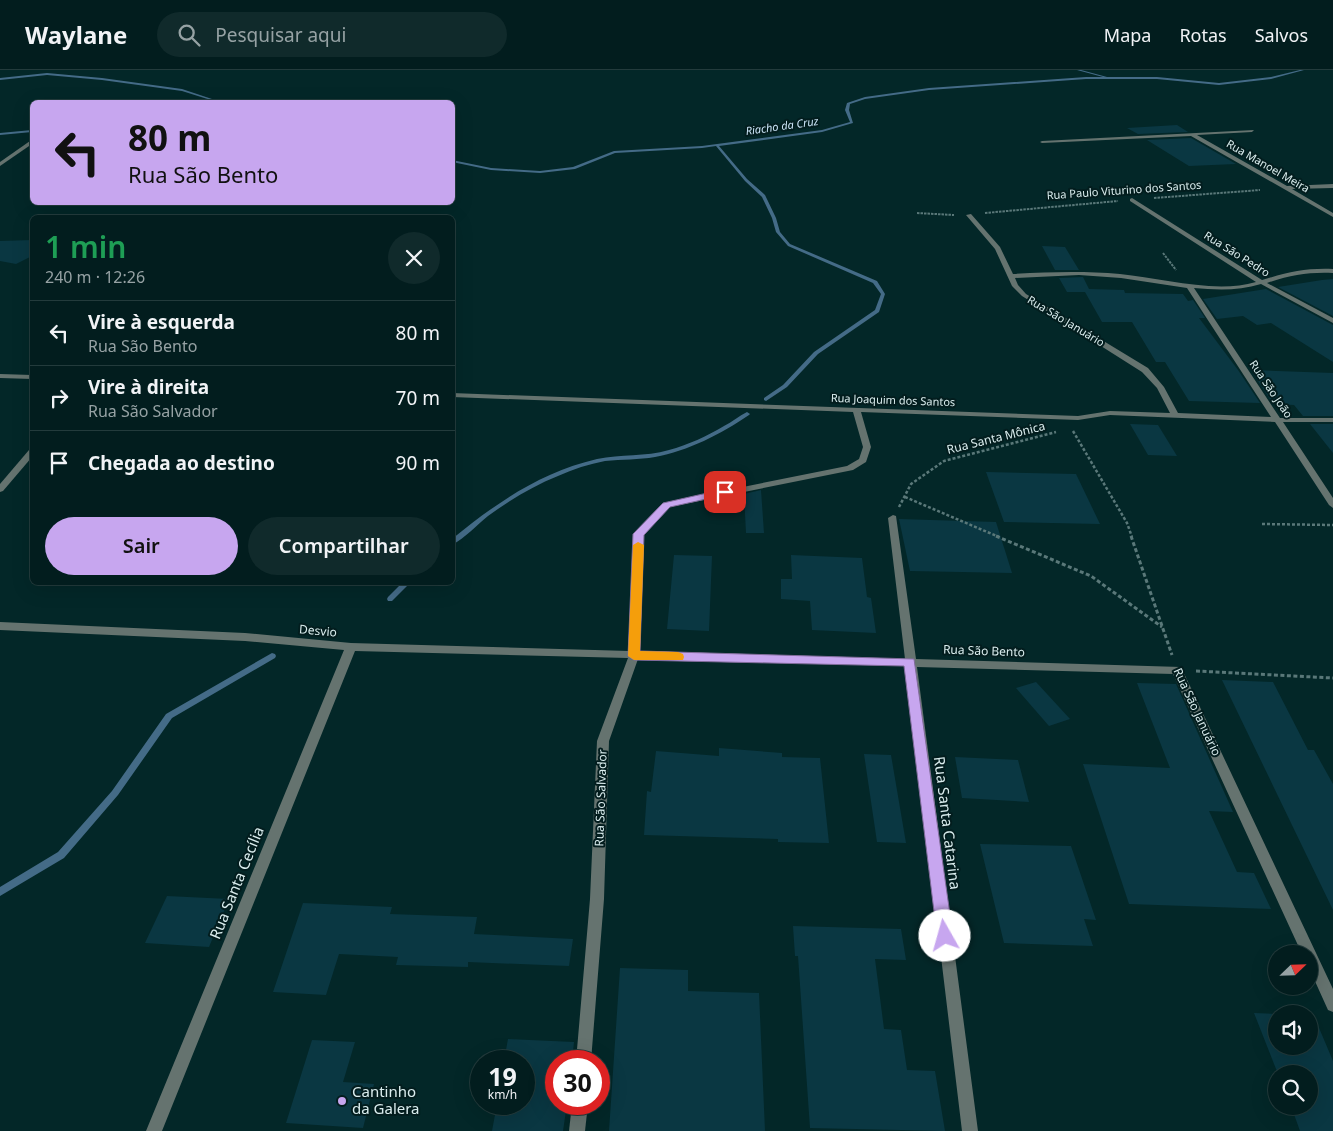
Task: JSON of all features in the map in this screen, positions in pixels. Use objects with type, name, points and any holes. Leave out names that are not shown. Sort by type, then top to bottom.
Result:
[{"type":"street","points":[[1042,142],[1252,131]]},
{"type":"street","name":"Rua Manoel Meira","points":[[1192,134],[1333,216]]},
{"type":"street","points":[[0,164],[30,143]]},
{"type":"street","points":[[1286,188],[1333,186]]},
{"type":"street","name":"Rua São Pedro","points":[[1132,200],[1261,282],[1333,322]]},
{"type":"street","name":"Rua São Januário","points":[[969,216],[998,248],[1015,286],[1036,304],[1145,370],[1160,386],[1175,415]]},
{"type":"street","points":[[1012,276],[1096,274],[1189,286],[1232,287],[1261,282],[1296,272],[1311,270],[1333,271]]},
{"type":"street","name":"Rua São João","points":[[1189,286],[1279,420],[1333,505]]},
{"type":"street","points":[[0,376],[30,377]]},
{"type":"street","name":"Rua Joaquim dos Santos","points":[[455,395],[1078,418],[1110,413],[1279,420],[1333,420]]},
{"type":"street","name":"Rua São Salvador","points":[[584,1050],[597,899],[603,741],[634,656],[639,534],[666,505],[850,468],[863,460],[867,447],[856,410]]},
{"type":"street","points":[[0,489],[30,454]]},
{"type":"street","name":"Rua Santa Catarina","points":[[893,518],[970,1131]]},
{"type":"street","name":"Desvio","points":[[0,626],[245,637],[351,647],[634,656]]},
{"type":"street","name":"Rua Santa Cecília","points":[[154,1131],[351,647]]},
{"type":"street","name":"Rua São Bento","points":[[634,656],[1177,670]]},
{"type":"street","name":"Rua São Januário","points":[[1177,670],[1333,1005]]},
{"type":"street","points":[[577,1131],[579,1115]]},
{"type":"path","name":"Rua Paulo Viturino dos Santos","points":[[917,213],[980,216],[992,211],[1286,188]]},
{"type":"path","points":[[1072,428],[1078,418]]},
{"type":"path","name":"Rua Santa Mônica","points":[[893,518],[911,484],[944,460],[1072,428]]},
{"type":"path","name":"Rua São Januário","points":[[1072,428],[1127,523],[1177,670]]},
{"type":"path","points":[[904,496],[1091,576],[1162,627]]},
{"type":"path","points":[[1262,524],[1333,525]]},
{"type":"path","points":[[1177,670],[1333,678]]},
{"type":"building","points":[[1177,125],[1188,132],[1138,134],[1127,128]]},
{"type":"building","points":[[1191,138],[1236,164],[1189,166],[1147,140]]},
{"type":"building","points":[[30,240],[30,257],[16,264],[0,261],[0,241]]},
{"type":"building","points":[[1042,246],[1065,247],[1079,270],[1055,270]]},
{"type":"building","points":[[1083,277],[1089,289],[1124,290],[1125,293],[1183,294],[1188,301],[1193,300],[1205,318],[1199,318],[1260,403],[1189,401],[1165,362],[1156,362],[1132,322],[1102,322],[1085,292],[1067,292],[1059,278]]},
{"type":"building","points":[[1333,279],[1333,316],[1278,287],[1322,280]]},
{"type":"building","points":[[1266,289],[1333,325],[1333,362],[1271,323],[1257,325],[1243,316],[1217,319],[1203,299]]},
{"type":"building","points":[[1251,370],[1333,373],[1333,416],[1303,416],[1294,405],[1273,404]]},
{"type":"building","points":[[1130,424],[1158,425],[1177,456],[1148,455]]},
{"type":"building","points":[[1310,424],[1333,424],[1333,453]]},
{"type":"building","points":[[986,472],[1076,474],[1100,524],[1004,522]]},
{"type":"building","points":[[761,490],[764,533],[746,533],[744,494]]},
{"type":"building","points":[[899,519],[996,522],[1012,573],[910,571]]},
{"type":"building","points":[[674,555],[712,556],[709,631],[667,629]]},
{"type":"building","points":[[791,555],[862,558],[867,597],[871,598],[876,633],[812,630],[810,601],[781,599],[781,579],[792,579]]},
{"type":"building","points":[[1222,680],[1273,682],[1308,750],[1314,750],[1333,784],[1333,910]]},
{"type":"building","points":[[1036,682],[1070,719],[1049,726],[1016,688]]},
{"type":"building","points":[[1137,683],[1176,684],[1233,812],[1209,811],[1237,872],[1254,873],[1271,909],[1129,904],[1083,764],[1170,768]]},
{"type":"building","points":[[719,748],[782,753],[782,757],[820,758],[829,843],[778,842],[778,839],[644,835],[647,791],[651,792],[656,751],[719,756]]},
{"type":"building","points":[[864,754],[891,755],[906,843],[877,842]]},
{"type":"building","points":[[955,757],[1018,760],[1029,802],[962,798]]},
{"type":"building","points":[[980,844],[1071,846],[1096,920],[1084,919],[1093,946],[1004,943]]},
{"type":"building","points":[[167,896],[229,899],[209,947],[145,943]]},
{"type":"building","points":[[303,903],[392,907],[390,914],[477,917],[474,934],[573,939],[569,966],[468,962],[468,967],[396,965],[398,957],[339,954],[326,995],[273,992]]},
{"type":"building","points":[[793,926],[901,929],[906,960],[875,959],[884,1029],[901,1030],[907,1070],[935,1071],[945,1131],[810,1128],[798,956],[795,956]]},
{"type":"building","points":[[620,968],[688,970],[688,991],[759,993],[765,1131],[609,1131]]},
{"type":"building","points":[[1254,1013],[1268,1014],[1268,1049]]},
{"type":"building","points":[[1318,1025],[1333,1061],[1333,1131],[1300,1131],[1294,1115],[1318,1115],[1318,1065],[1274,1065],[1271,1055],[1318,1055]]},
{"type":"building","points":[[508,1039],[574,1042],[573,1050],[545,1050],[545,1115],[565,1115],[563,1131],[492,1131],[495,1115],[535,1115],[535,1050],[506,1050]]},
{"type":"building","points":[[312,1040],[355,1042],[343,1082],[374,1084],[363,1128],[286,1123]]},
{"type":"waterway","points":[[1078,70],[1106,77]]},
{"type":"waterway","name":"Riacho da Cruz","points":[[717,145],[822,131],[852,122],[847,110],[849,103],[865,98],[929,89],[1086,78],[1157,78],[1219,84],[1271,78],[1303,70]]},
{"type":"waterway","name":"Riacho da Cruz","points":[[0,79],[47,74],[102,79],[182,90],[213,100]]},
{"type":"waterway","points":[[0,134],[30,131]]},
{"type":"waterway","name":"Riacho da Cruz","points":[[455,162],[491,169],[540,172],[574,168],[614,152],[717,145]]},
{"type":"waterway","points":[[717,145],[746,180],[764,196],[778,232],[789,245],[875,282],[883,294],[877,311],[816,353],[785,386],[766,399]]},
{"type":"waterway","points":[[455,540],[485,515],[536,483],[575,467],[597,461],[613,458],[653,456],[682,448],[706,438],[747,414]]},
{"type":"waterway","points":[[390,599],[405,585]]},
{"type":"waterway","points":[[0,892],[61,855],[115,793],[169,716],[272,656]]},
{"type":"slow traffic","points":[[638,545],[634,656],[678,657]]},
{"type":"place","name":"Cantinho da Galera","points":[[342,1101]]},
{"type":"route","points":[[725,492],[666,505],[639,534],[634,656],[910,662],[945,936]]}]
